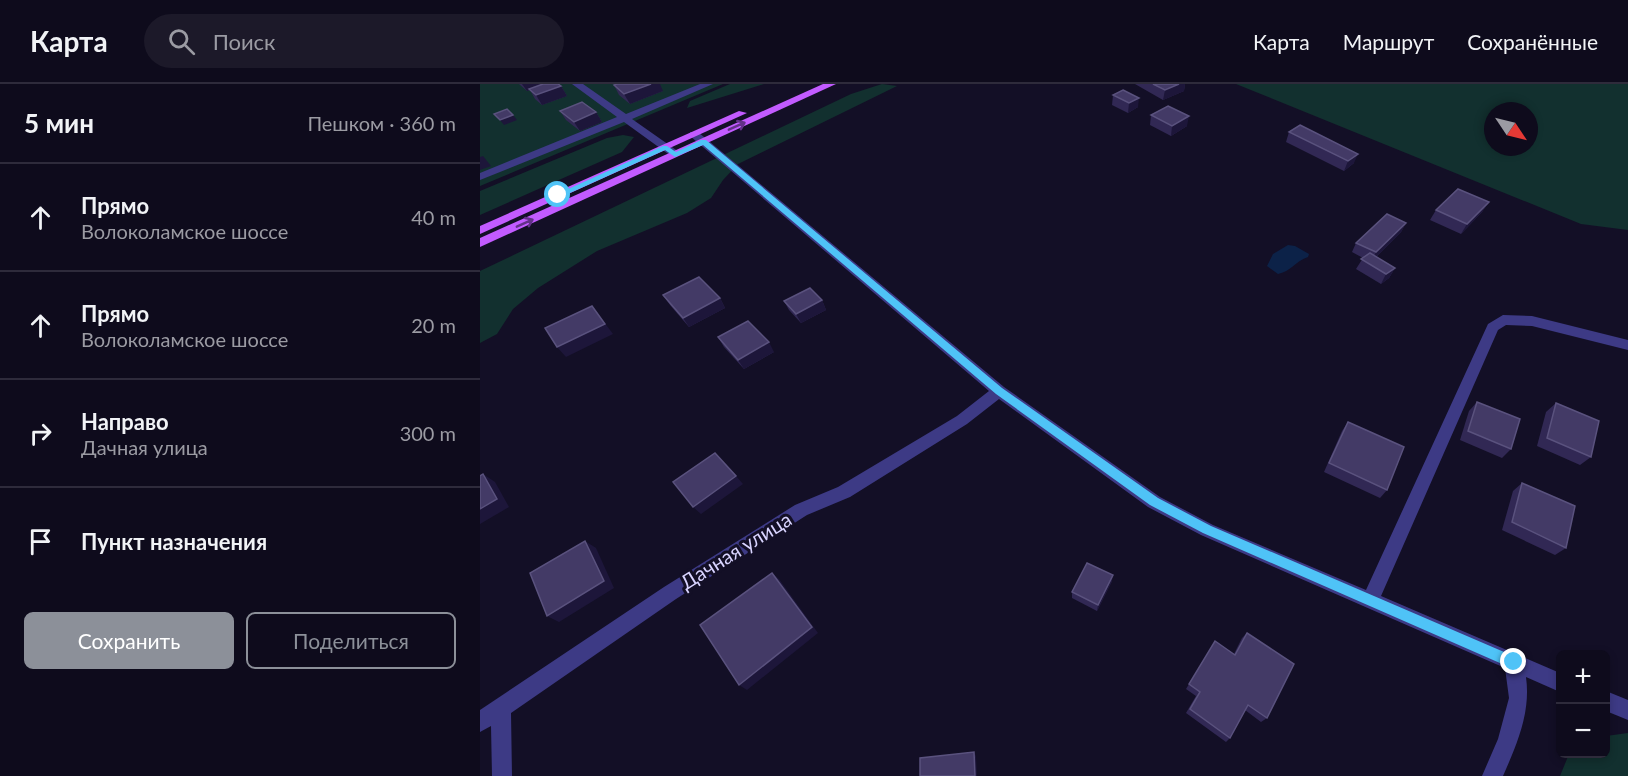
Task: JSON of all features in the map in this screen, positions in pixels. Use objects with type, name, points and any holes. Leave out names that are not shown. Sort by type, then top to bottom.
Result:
[{"type":"main road","points":[[480,243],[675,154],[699,138],[807,84]]},
{"type":"main road","points":[[480,230],[665,147],[699,138],[831,84]]},
{"type":"street","points":[[577,84],[675,154]]},
{"type":"street","points":[[480,177],[708,84]]},
{"type":"street","points":[[699,138],[999,391],[1154,501],[1207,530],[1556,680]]},
{"type":"street","points":[[1370,600],[1493,327],[1503,320],[1532,321],[1628,345]]},
{"type":"street","name":"Дачная улица","points":[[480,722],[670,592],[801,510],[844,492],[962,420],[999,391]]},
{"type":"street","points":[[1492,776],[1509,741],[1519,698],[1514,662]]},
{"type":"street","points":[[1610,703],[1628,710]]},
{"type":"street","points":[[501,709],[502,776]]},
{"type":"green space","points":[[480,84],[723,84],[480,186]]},
{"type":"green space","points":[[730,84],[764,84],[687,108],[690,101]]},
{"type":"green space","points":[[882,84],[897,86],[738,164],[711,198],[687,213],[597,251],[538,288],[513,309],[497,334],[480,343],[480,271],[851,94]]},
{"type":"green space","points":[[1236,84],[1628,84],[1628,230],[1581,224]]},
{"type":"green space","points":[[623,135],[634,137],[622,152],[480,215],[480,191],[607,138]]},
{"type":"green space","points":[[1628,733],[1628,776],[1560,776],[1567,758],[1610,758],[1610,735]]},
{"type":"water","points":[[1288,245],[1295,246],[1309,254],[1308,257],[1287,271],[1278,274],[1267,266],[1273,254]]},
{"type":"building","points":[[543,84],[561,86],[536,95],[529,89]]},
{"type":"building","points":[[651,84],[624,94],[614,85]]},
{"type":"building","points":[[1153,84],[1179,84],[1165,90]]},
{"type":"building","points":[[1123,90],[1139,98],[1129,103],[1113,95]]},
{"type":"building","points":[[582,102],[596,112],[574,122],[560,111]]},
{"type":"building","points":[[1168,106],[1189,116],[1172,126],[1151,115]]},
{"type":"building","points":[[507,109],[513,115],[500,120],[494,114]]},
{"type":"building","points":[[1300,125],[1358,154],[1348,161],[1289,132]]},
{"type":"building","points":[[1458,189],[1489,202],[1467,224],[1436,210]]},
{"type":"building","points":[[1387,214],[1406,223],[1376,252],[1356,243]]},
{"type":"building","points":[[1370,253],[1395,268],[1386,274],[1361,259]]},
{"type":"building","points":[[699,277],[720,298],[683,318],[663,295]]},
{"type":"building","points":[[810,288],[822,300],[796,314],[784,301]]},
{"type":"building","points":[[592,306],[605,324],[557,347],[545,328]]},
{"type":"building","points":[[748,321],[769,342],[738,360],[718,337]]},
{"type":"building","points":[[1477,402],[1520,419],[1511,449],[1468,431]]},
{"type":"building","points":[[1556,403],[1599,421],[1591,457],[1547,438]]},
{"type":"building","points":[[1348,422],[1404,447],[1387,490],[1329,463]]},
{"type":"building","points":[[715,453],[736,476],[693,507],[673,482]]},
{"type":"building","points":[[483,474],[497,499],[480,509],[480,476]]},
{"type":"building","points":[[1522,483],[1575,506],[1566,548],[1512,522]]},
{"type":"building","points":[[585,541],[604,581],[547,616],[530,573]]},
{"type":"building","points":[[1087,563],[1113,575],[1098,605],[1072,592]]},
{"type":"building","points":[[772,573],[812,627],[739,685],[700,625]]},
{"type":"building","points":[[1247,633],[1294,664],[1267,718],[1248,705],[1230,738],[1190,709],[1200,692],[1189,684],[1215,641],[1235,655]]},
{"type":"building","points":[[974,752],[975,776],[920,776],[920,758]]},
{"type":"route","points":[[558,195],[665,147],[675,154],[704,142],[999,391],[1154,501],[1207,530],[1514,662]]}]
